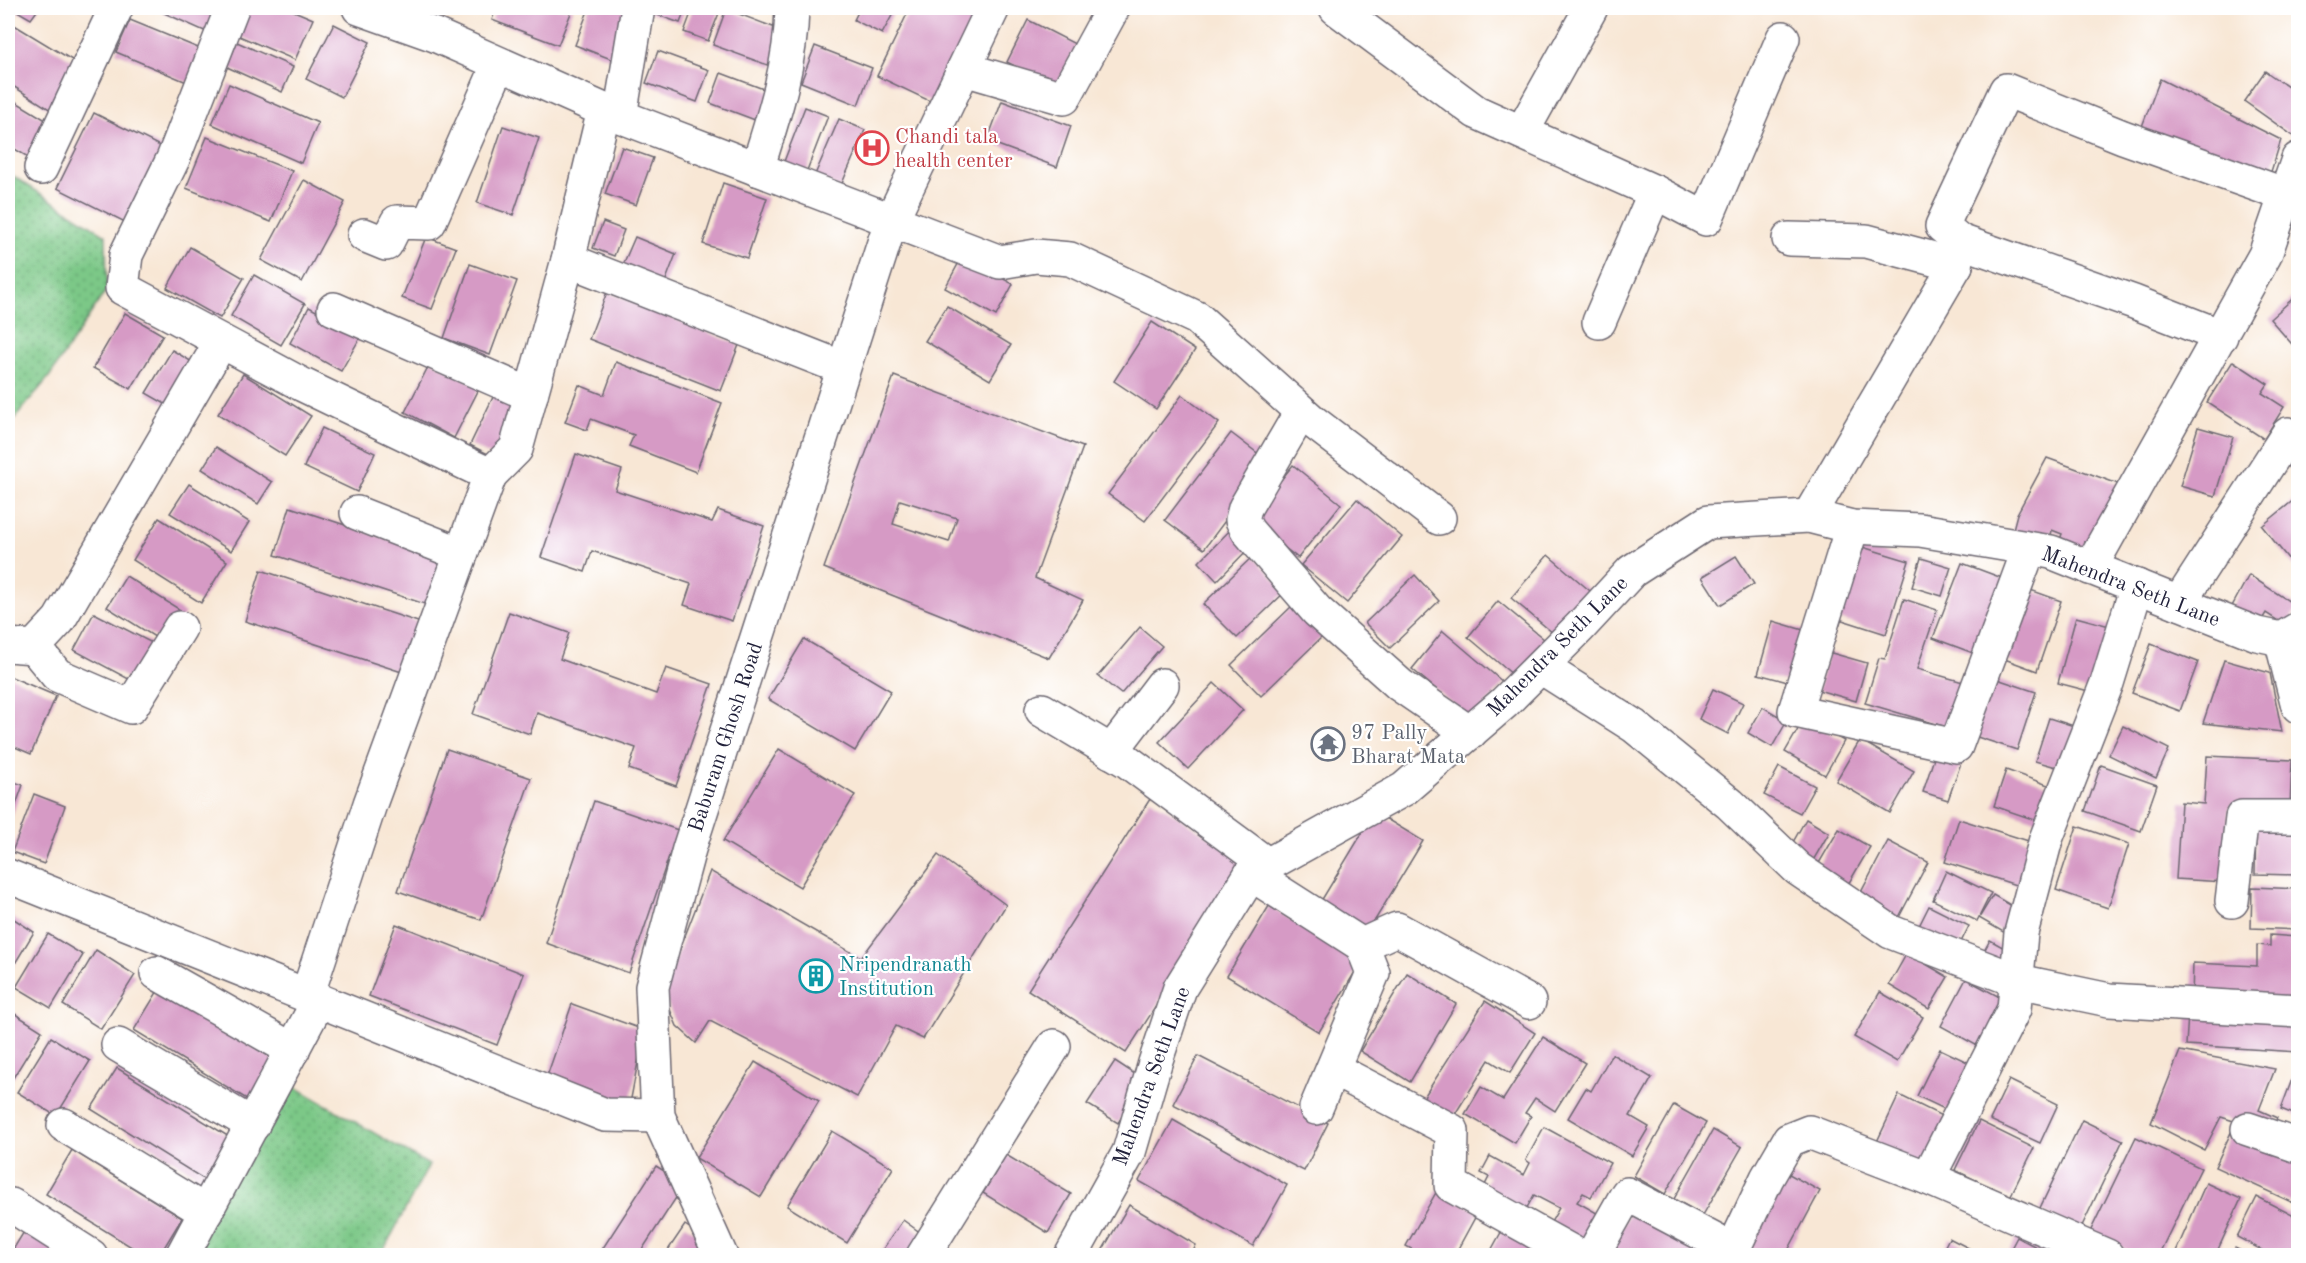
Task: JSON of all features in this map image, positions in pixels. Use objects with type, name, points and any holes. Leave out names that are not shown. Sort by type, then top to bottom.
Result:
[{"type":"street","points":[[41,168],[116,8]]},
{"type":"street","points":[[232,8],[173,159],[126,255],[122,288],[303,385],[490,475]]},
{"type":"street","points":[[359,8],[435,35],[612,113],[1000,262],[1036,256],[1070,259],[1197,318],[1301,412],[1439,518]]},
{"type":"street","points":[[182,1256],[293,1050],[313,998],[370,804],[490,475],[516,449],[568,260],[612,113],[638,8]]},
{"type":"street","points":[[757,169],[782,89],[792,26],[792,8]]},
{"type":"street","name":"Baburam Ghosh Road","points":[[721,1256],[658,1116],[652,987],[689,849],[891,221],[993,8]]},
{"type":"street","points":[[964,69],[1064,98],[1113,8]]},
{"type":"street","points":[[1336,8],[1476,112],[1655,192],[1706,219],[1783,38]]},
{"type":"street","points":[[1522,132],[1591,8]]},
{"type":"street","points":[[364,235],[386,244],[398,222],[429,223],[499,64]]},
{"type":"street","points":[[1958,253],[1942,226],[2006,90],[2123,137],[2295,172],[2265,255],[2090,568]]},
{"type":"street","points":[[1599,322],[1655,192]]},
{"type":"street","points":[[1789,239],[1866,241],[1958,253],[2134,302],[2221,336]]},
{"type":"street","points":[[1809,516],[1958,253]]},
{"type":"street","points":[[568,260],[843,368]]},
{"type":"street","points":[[334,309],[531,395]]},
{"type":"street","points":[[180,628],[131,707],[57,675],[21,646],[59,620],[221,342]]},
{"type":"street","points":[[1301,412],[1245,508],[1242,520],[1248,531],[1317,611],[1400,685],[1470,734]]},
{"type":"street","points":[[2178,603],[2288,434]]},
{"type":"street","points":[[357,513],[462,554]]},
{"type":"street","name":"Mahendra Seth Lane","points":[[1071,1256],[1129,1152],[1180,988],[1260,869],[1404,789],[1504,704],[1632,571],[1708,522],[1809,516],[1852,527],[1920,530],[2051,552],[2256,634],[2290,634]]},
{"type":"street","points":[[1852,527],[1795,711],[1956,746],[2029,549]]},
{"type":"street","points":[[1928,1178],[2014,1009],[2020,933],[2046,839],[2108,683],[2137,586]]},
{"type":"street","points":[[2290,634],[2298,706]]},
{"type":"street","points":[[1541,667],[1634,726],[1730,804],[1798,869],[1891,932],[2018,981],[2109,1000],[2298,1011]]},
{"type":"street","points":[[1111,752],[1162,685]]},
{"type":"street","points":[[1042,710],[1111,752],[1260,869],[1362,945],[1373,973],[1316,1108]]},
{"type":"street","points":[[2232,901],[2241,817],[2298,817]]},
{"type":"street","points":[[8,876],[605,1115],[658,1116]]},
{"type":"street","points":[[1362,945],[1397,929],[1529,1002]]},
{"type":"street","points":[[157,973],[293,1050]]},
{"type":"street","points":[[118,1045],[253,1125]]},
{"type":"street","points":[[923,1256],[1054,1046]]},
{"type":"street","points":[[1333,1069],[1452,1131],[1451,1185],[1579,1256]]},
{"type":"street","points":[[64,1125],[206,1212]]},
{"type":"street","points":[[2248,1129],[2298,1146]]},
{"type":"street","points":[[1592,1256],[1627,1194],[1731,1253],[1767,1178],[1789,1140],[1809,1132],[1928,1178],[2108,1256]]},
{"type":"street","points":[[11,1205],[91,1256]]},
{"type":"green space","points":[[8,173],[106,235],[107,289],[49,377],[8,427]]},
{"type":"green space","points":[[282,1079],[429,1165],[381,1255],[190,1256]]},
{"type":"building","points":[[12,8],[39,8],[31,19]]},
{"type":"building","points":[[153,8],[220,8],[209,33]]},
{"type":"building","points":[[249,8],[287,8],[313,19],[295,60],[237,35]]},
{"type":"building","points":[[496,8],[573,8],[558,45],[492,20]]},
{"type":"building","points":[[589,8],[626,8],[616,61],[575,45]]},
{"type":"building","points":[[638,8],[686,8],[680,23]]},
{"type":"building","points":[[693,8],[721,8],[708,41],[684,32]]},
{"type":"building","points":[[860,8],[896,8],[882,34],[854,20]]},
{"type":"building","points":[[910,8],[956,8],[977,18],[936,104],[877,76]]},
{"type":"building","points":[[726,9],[786,32],[773,67],[713,45]]},
{"type":"building","points":[[130,20],[203,50],[189,83],[116,52]]},
{"type":"building","points":[[1028,20],[1077,45],[1056,87],[1007,62]]},
{"type":"building","points":[[11,23],[82,66],[54,112],[8,83],[8,29]]},
{"type":"building","points":[[334,24],[370,42],[342,97],[306,79]]},
{"type":"building","points":[[237,42],[293,67],[282,92],[227,67]]},
{"type":"building","points":[[815,46],[872,68],[858,105],[801,82]]},
{"type":"building","points":[[658,51],[709,70],[697,102],[646,83]]},
{"type":"building","points":[[2265,71],[2298,94],[2298,134],[2296,138],[2244,101]]},
{"type":"building","points":[[721,73],[774,93],[763,123],[710,103]]},
{"type":"building","points":[[2160,79],[2281,140],[2269,178],[2141,129]]},
{"type":"building","points":[[229,84],[318,123],[301,163],[212,124]]},
{"type":"building","points":[[8,97],[54,125],[33,160],[8,145]]},
{"type":"building","points":[[1002,101],[1071,126],[1057,167],[987,141]]},
{"type":"building","points":[[805,107],[828,116],[806,173],[783,164]]},
{"type":"building","points":[[94,113],[170,151],[133,226],[57,188]]},
{"type":"building","points":[[839,119],[865,130],[840,188],[814,177]]},
{"type":"building","points":[[503,126],[539,138],[513,215],[477,203]]},
{"type":"building","points":[[207,137],[292,171],[271,222],[186,188]]},
{"type":"building","points":[[622,147],[653,158],[636,205],[605,194]]},
{"type":"building","points":[[304,180],[345,202],[302,282],[261,260]]},
{"type":"building","points":[[723,183],[767,198],[747,258],[703,244]]},
{"type":"building","points":[[603,222],[624,230],[614,256],[593,248]]},
{"type":"building","points":[[426,237],[456,248],[432,309],[402,298]]},
{"type":"building","points":[[635,237],[676,254],[664,285],[622,267]]},
{"type":"building","points":[[190,247],[244,278],[220,318],[167,288]]},
{"type":"building","points":[[962,257],[1013,284],[996,316],[945,288]]},
{"type":"building","points":[[470,264],[517,281],[490,355],[444,338]]},
{"type":"building","points":[[254,275],[305,304],[281,345],[231,316]]},
{"type":"building","points":[[607,292],[739,345],[721,391],[589,339]]},
{"type":"building","points":[[2298,294],[2298,351],[2270,319]]},
{"type":"building","points":[[947,306],[1011,345],[990,380],[925,341]]},
{"type":"building","points":[[309,307],[361,336],[341,371],[290,343]]},
{"type":"building","points":[[125,313],[163,335],[131,389],[93,368]]},
{"type":"building","points":[[1152,322],[1195,350],[1156,409],[1114,381]]},
{"type":"building","points":[[172,350],[199,366],[174,409],[146,393]]},
{"type":"building","points":[[431,361],[480,387],[454,438],[405,412]]},
{"type":"building","points":[[2233,361],[2268,384],[2262,393],[2284,407],[2264,439],[2207,402]]},
{"type":"building","points":[[616,362],[722,403],[696,472],[629,446],[634,435],[591,419],[587,430],[565,422],[579,385],[604,395]]},
{"type":"building","points":[[243,374],[311,416],[285,456],[218,414]]},
{"type":"building","points":[[894,376],[1083,447],[1035,578],[1083,600],[1049,658],[824,568]],"holes":[[[900,500],[957,518],[949,542],[893,524]]]},
{"type":"building","points":[[496,391],[526,406],[500,460],[470,445]]},
{"type":"building","points":[[1182,395],[1219,423],[1145,521],[1108,494]]},
{"type":"building","points":[[2198,427],[2233,437],[2215,496],[2180,486]]},
{"type":"building","points":[[322,428],[375,453],[357,492],[304,467]]},
{"type":"building","points":[[1231,433],[1269,462],[1204,549],[1165,520]]},
{"type":"building","points":[[216,447],[272,482],[258,504],[202,469]]},
{"type":"building","points":[[2298,448],[2298,478],[2284,459]]},
{"type":"building","points":[[576,454],[622,470],[615,490],[712,522],[718,510],[764,526],[732,621],[684,605],[691,584],[592,551],[585,572],[541,557]]},
{"type":"building","points":[[2047,458],[2121,485],[2098,547],[2085,542],[2080,557],[2057,548],[2062,534],[2052,530],[2049,546],[2011,537],[2017,514]]},
{"type":"building","points":[[1293,465],[1341,504],[1298,558],[1249,520]]},
{"type":"building","points":[[189,484],[249,522],[231,551],[170,513]]},
{"type":"building","points":[[1357,499],[1402,537],[1347,603],[1301,565]]},
{"type":"building","points":[[2295,499],[2298,503],[2298,571],[2262,526]]},
{"type":"building","points":[[290,507],[449,559],[434,607],[275,555]]},
{"type":"building","points":[[159,518],[227,561],[201,603],[133,560]]},
{"type":"building","points":[[1233,527],[1252,545],[1217,581],[1199,562]]},
{"type":"building","points":[[1859,546],[1909,561],[1886,634],[1836,618]]},
{"type":"building","points":[[1548,555],[1596,596],[1559,638],[1511,598]]},
{"type":"building","points":[[1253,556],[1286,591],[1237,638],[1203,604]]},
{"type":"building","points":[[1736,556],[1754,584],[1720,605],[1702,577]]},
{"type":"building","points":[[1921,558],[1951,567],[1942,596],[1912,587]]},
{"type":"building","points":[[1962,563],[2010,581],[1981,656],[1933,638]]},
{"type":"building","points":[[261,570],[427,625],[411,675],[245,621]]},
{"type":"building","points":[[1415,575],[1439,601],[1390,648],[1365,623]]},
{"type":"building","points":[[2249,575],[2298,607],[2286,626],[2266,613],[2258,626],[2230,610]]},
{"type":"building","points":[[126,576],[185,613],[166,644],[107,607]]},
{"type":"building","points":[[2022,587],[2061,601],[2037,671],[1999,657]]},
{"type":"building","points":[[1904,599],[1937,610],[1917,669],[1963,682],[1950,728],[1865,703],[1879,658],[1885,659]]},
{"type":"building","points":[[1498,601],[1550,644],[1519,680],[1468,637]]},
{"type":"building","points":[[1293,605],[1323,636],[1261,696],[1231,665]]},
{"type":"building","points":[[509,612],[569,633],[560,659],[656,694],[666,668],[712,684],[676,786],[629,769],[636,748],[537,713],[530,734],[473,714]]},
{"type":"building","points":[[94,613],[158,646],[138,684],[74,650]]},
{"type":"building","points":[[2076,617],[2117,628],[2100,694],[2058,683]]},
{"type":"building","points":[[1773,621],[1810,632],[1795,684],[1758,674]]},
{"type":"building","points":[[1140,627],[1162,646],[1121,694],[1098,676]]},
{"type":"building","points":[[1443,631],[1504,683],[1473,720],[1412,669]]},
{"type":"building","points":[[804,639],[891,691],[855,751],[768,699]]},
{"type":"building","points":[[2151,644],[2198,662],[2180,711],[2132,693]]},
{"type":"building","points":[[1828,652],[1867,663],[1856,701],[1818,690]]},
{"type":"building","points":[[2224,660],[2270,673],[2282,732],[2203,723]]},
{"type":"building","points":[[9,676],[56,696],[31,754],[8,744]]},
{"type":"building","points":[[1991,677],[2036,692],[2017,750],[1971,735]]},
{"type":"building","points":[[1214,683],[1243,710],[1188,769],[1159,742]]},
{"type":"building","points":[[1713,689],[1743,703],[1728,734],[1699,719]]},
{"type":"building","points":[[1763,707],[1787,721],[1772,747],[1748,733]]},
{"type":"building","points":[[2049,718],[2080,728],[2067,770],[2035,761]]},
{"type":"building","points":[[1804,719],[1844,741],[1825,775],[1785,752]]},
{"type":"building","points":[[2123,726],[2169,749],[2156,778],[2109,755]]},
{"type":"building","points":[[1860,740],[1914,771],[1890,813],[1836,781]]},
{"type":"building","points":[[447,749],[531,778],[481,920],[398,891]]},
{"type":"building","points":[[779,749],[855,795],[800,887],[723,841]]},
{"type":"building","points":[[1936,752],[1962,760],[1948,800],[1923,792]]},
{"type":"building","points":[[2207,756],[2292,760],[2290,806],[2233,803],[2229,808],[2224,882],[2176,879],[2181,802],[2204,804]]},
{"type":"building","points":[[2101,765],[2157,785],[2141,831],[2085,811]]},
{"type":"building","points":[[1779,767],[1815,786],[1800,813],[1764,795]]},
{"type":"building","points":[[2006,770],[2059,789],[2047,824],[1994,806]]},
{"type":"building","points":[[8,780],[23,785],[8,827]]},
{"type":"building","points":[[34,794],[65,806],[44,864],[12,852]]},
{"type":"building","points":[[1150,799],[1248,862],[1126,1053],[1028,990]]},
{"type":"building","points":[[594,801],[678,830],[629,973],[546,943]]},
{"type":"building","points":[[1375,812],[1423,841],[1366,935],[1318,906]]},
{"type":"building","points":[[1806,819],[1829,833],[1811,864],[1788,851]]},
{"type":"building","points":[[1959,819],[2038,844],[2025,888],[1945,862]]},
{"type":"building","points":[[2256,824],[2298,825],[2298,875],[2255,874]]},
{"type":"building","points":[[2077,826],[2129,844],[2108,908],[2056,890]]},
{"type":"building","points":[[1839,829],[1870,847],[1843,893],[1812,875]]},
{"type":"building","points":[[1888,841],[1928,862],[1898,919],[1858,898]]},
{"type":"building","name":"Nripendranath Institution","points":[[938,855],[1006,905],[923,1039],[896,1026],[857,1097],[710,1021],[696,1043],[677,1026],[663,993],[710,871],[861,958]]},
{"type":"building","points":[[1946,871],[1991,893],[1977,921],[1933,900]]},
{"type":"building","points":[[2252,887],[2298,889],[2298,930],[2251,928]]},
{"type":"building","points":[[1993,895],[2019,910],[2005,933],[1979,918]]},
{"type":"building","points":[[1269,906],[1361,962],[1319,1032],[1227,976]]},
{"type":"building","points":[[1929,906],[1969,926],[1956,952],[1916,932]]},
{"type":"building","points":[[8,915],[34,932],[8,975]]},
{"type":"building","points":[[396,924],[524,974],[497,1045],[369,996]]},
{"type":"building","points":[[48,934],[83,955],[51,1008],[16,987]]},
{"type":"building","points":[[2270,935],[2298,937],[2298,1002],[2192,998],[2193,963],[2257,966],[2257,945],[2270,946]]},
{"type":"building","points":[[1990,940],[2015,954],[2006,973],[1980,959]]},
{"type":"building","points":[[96,950],[135,975],[101,1029],[63,1005]]},
{"type":"building","points":[[1907,953],[1948,977],[1929,1009],[1889,985]]},
{"type":"building","points":[[1407,973],[1456,1004],[1410,1082],[1360,1051]]},
{"type":"building","points":[[1966,979],[2009,1002],[1983,1049],[1941,1026]]},
{"type":"building","points":[[159,989],[275,1060],[250,1101],[134,1030]]},
{"type":"building","points":[[1880,992],[1923,1017],[1897,1062],[1854,1037]]},
{"type":"building","points":[[1485,1001],[1535,1033],[1510,1073],[1489,1060],[1452,1119],[1422,1100]]},
{"type":"building","points":[[572,1004],[644,1030],[629,1109],[546,1079]]},
{"type":"building","points":[[12,1012],[42,1031],[8,1086],[8,1019]]},
{"type":"building","points":[[2188,1014],[2298,1020],[2298,1052],[2186,1045]]},
{"type":"building","points":[[51,1037],[90,1061],[56,1116],[17,1092]]},
{"type":"building","points":[[1543,1037],[1585,1063],[1555,1111],[1535,1098],[1525,1113],[1531,1116],[1515,1143],[1465,1114],[1481,1087],[1503,1100]]},
{"type":"building","points":[[1940,1049],[1978,1067],[1955,1114],[1917,1096]]},
{"type":"building","points":[[2180,1051],[2275,1069],[2259,1110],[2277,1118],[2271,1133],[2221,1117],[2204,1150],[2151,1123]]},
{"type":"building","points":[[1612,1054],[1652,1078],[1630,1116],[1649,1127],[1632,1156],[1568,1118],[1586,1088],[1591,1091]]},
{"type":"building","points":[[1198,1056],[1328,1123],[1304,1171],[1173,1104]]},
{"type":"building","points":[[1115,1061],[1144,1080],[1118,1123],[1087,1104]]},
{"type":"building","points":[[755,1062],[819,1101],[761,1197],[696,1158]]},
{"type":"building","points":[[2298,1063],[2298,1116],[2281,1109]]},
{"type":"building","points":[[117,1068],[231,1138],[205,1180],[91,1109]]},
{"type":"building","points":[[2009,1080],[2058,1104],[2040,1143],[1990,1120]]},
{"type":"building","points":[[1899,1095],[1950,1120],[1925,1173],[1874,1148]]},
{"type":"building","points":[[1674,1105],[1706,1123],[1665,1194],[1634,1176]]},
{"type":"building","points":[[1173,1120],[1287,1185],[1253,1246],[1139,1181]]},
{"type":"building","points":[[2082,1120],[2123,1140],[2080,1230],[2039,1210]]},
{"type":"building","points":[[1979,1121],[2034,1148],[2010,1197],[1955,1170]]},
{"type":"building","points":[[1544,1127],[1610,1163],[1591,1197],[1583,1193],[1577,1202],[1604,1217],[1586,1252],[1546,1231],[1559,1208],[1534,1195],[1523,1215],[1481,1193],[1489,1177],[1481,1173],[1490,1156],[1524,1175],[1530,1163],[1526,1160]]},
{"type":"building","points":[[2233,1128],[2298,1157],[2298,1205],[2215,1167]]},
{"type":"building","points":[[1713,1130],[1742,1147],[1703,1215],[1674,1199]]},
{"type":"building","points":[[832,1131],[893,1168],[847,1243],[787,1206]]},
{"type":"building","points":[[2136,1137],[2201,1168],[2158,1256],[2139,1256],[2090,1232]]},
{"type":"building","points":[[72,1150],[182,1218],[159,1256],[146,1256],[46,1194]]},
{"type":"building","points":[[1006,1155],[1071,1194],[1048,1233],[983,1193]]},
{"type":"building","points":[[656,1166],[685,1184],[638,1256],[608,1256],[601,1251]]},
{"type":"building","points":[[1780,1169],[1820,1191],[1785,1256],[1767,1256],[1741,1242]]},
{"type":"building","points":[[2206,1183],[2241,1199],[2215,1256],[2174,1256]]},
{"type":"building","points":[[1438,1189],[1478,1212],[1454,1256],[1424,1256],[1406,1246]]},
{"type":"building","points":[[2257,1197],[2298,1218],[2298,1256],[2273,1256],[2237,1237]]},
{"type":"building","points":[[1129,1205],[1196,1245],[1191,1256],[1099,1256]]},
{"type":"building","points":[[1633,1207],[1718,1256],[1608,1256]]},
{"type":"building","points":[[903,1220],[925,1236],[912,1256],[878,1256]]},
{"type":"building","points":[[685,1225],[715,1245],[709,1256],[664,1256]]},
{"type":"building","points":[[1504,1227],[1554,1256],[1488,1256]]},
{"type":"building","points":[[25,1230],[65,1256],[9,1256]]},
{"type":"building","points":[[2017,1237],[2053,1256],[2007,1256]]},
{"type":"building","points":[[1949,1238],[1984,1256],[1940,1256]]},
{"type":"building","points":[[2235,1248],[2251,1256],[2231,1256]]},
{"type":"place","name":"Chandi tala health center","points":[[872,148]]},
{"type":"place","name":"97 Pally Bharat Mata","points":[[1328,744]]},
{"type":"place","name":"Nripendranath Institution","points":[[816,976]]}]
